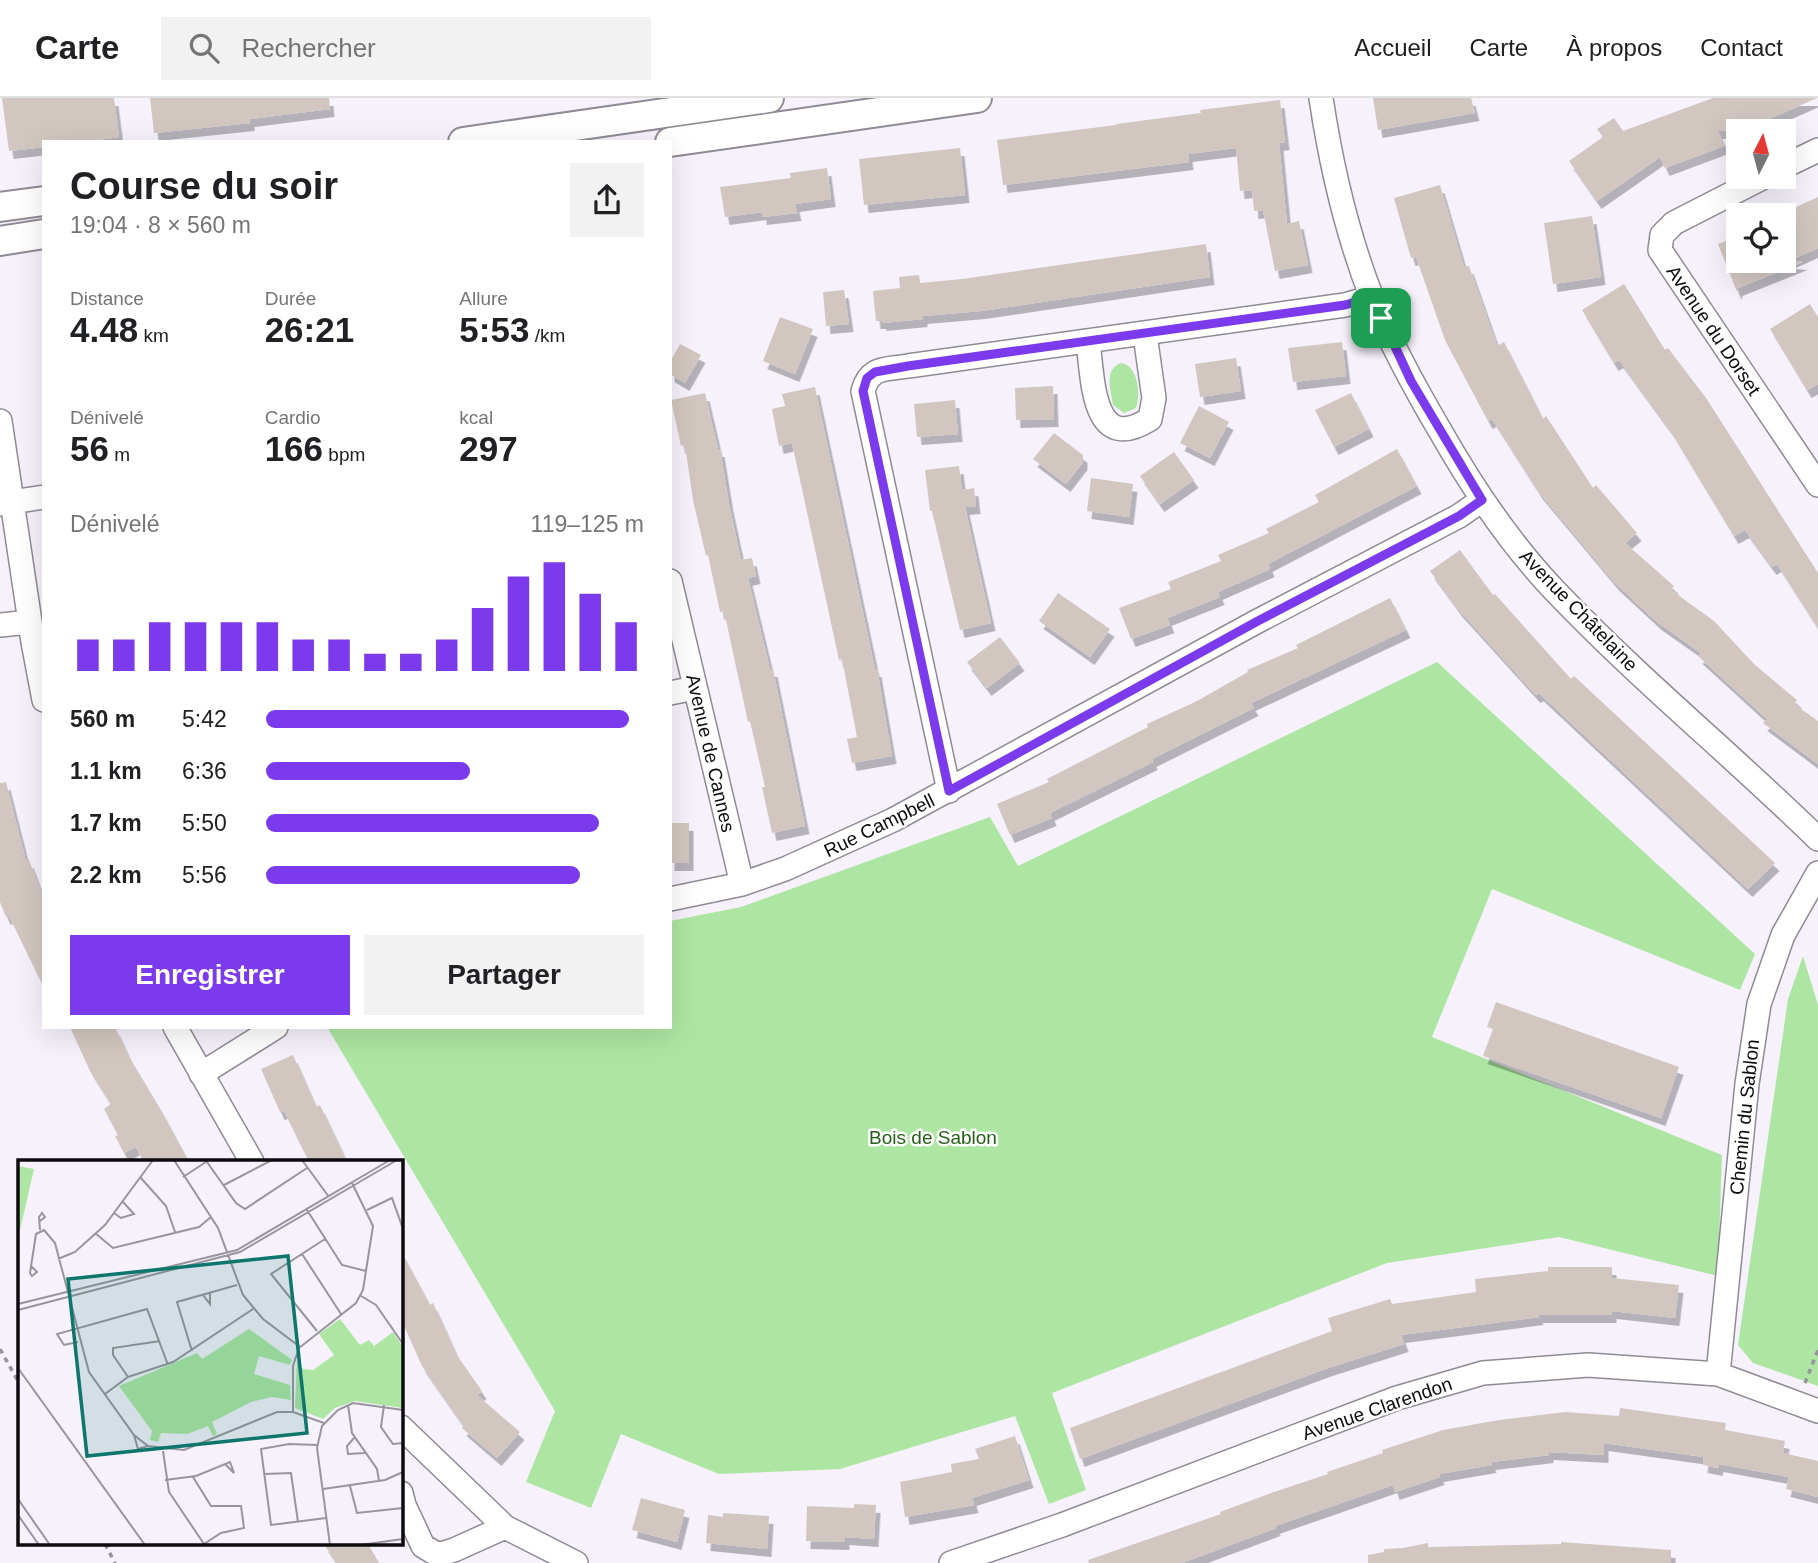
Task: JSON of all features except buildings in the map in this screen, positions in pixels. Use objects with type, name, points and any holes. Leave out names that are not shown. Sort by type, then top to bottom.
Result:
[{"type":"street","points":[[477,140],[769,98]]},
{"type":"street","points":[[672,142],[977,98]]},
{"type":"street","name":"Avenue Châtelaine","points":[[1321,98],[1342,204],[1372,297],[1411,381],[1482,500],[1555,591],[1624,660],[1818,839]]},
{"type":"street","points":[[1796,161],[1818,150]]},
{"type":"street","name":"Avenue du Dorset","points":[[1741,189],[1674,223],[1662,235],[1660,250],[1818,485]]},
{"type":"street","points":[[0,207],[42,201]]},
{"type":"street","points":[[0,241],[42,234]]},
{"type":"street","points":[[949,791],[863,391],[867,378],[875,372],[908,366],[1145,335],[1345,305],[1372,297]]},
{"type":"street","points":[[1088,342],[1098,410],[1105,421],[1114,427],[1135,429],[1150,419],[1154,398],[1145,335]]},
{"type":"street","points":[[0,421],[6,503],[42,689]]},
{"type":"street","points":[[6,503],[42,497]]},
{"type":"street","name":"Rue Campbell","points":[[672,899],[742,884],[809,858],[893,820],[1256,622],[1459,516],[1482,500]]},
{"type":"street","name":"Avenue de Cannes","points":[[672,590],[742,884]]},
{"type":"street","points":[[0,625],[30,622]]},
{"type":"street","points":[[672,692],[695,688]]},
{"type":"street","name":"Chemin du Sablon","points":[[1718,1374],[1747,1084],[1759,1004],[1783,935],[1818,873]]},
{"type":"street","points":[[176,1029],[251,1160]]},
{"type":"street","points":[[201,1074],[273,1029]]},
{"type":"street","name":"Avenue Clarendon","points":[[951,1563],[1062,1525],[1397,1398],[1483,1373],[1588,1365],[1718,1374],[1818,1411]]},
{"type":"street","points":[[402,1435],[505,1527],[576,1563]]},
{"type":"street","points":[[402,1497],[423,1546],[438,1555],[505,1527]]},
{"type":"path","points":[[0,1349],[18,1381]]},
{"type":"path","points":[[1805,1384],[1817,1353]]},
{"type":"path","points":[[106,1546],[115,1563]]},
{"type":"green space","points":[[1121,363],[1127,365],[1135,374],[1138,388],[1136,408],[1124,413],[1113,405],[1110,381],[1112,370]]},
{"type":"green space","name":"Bois de Sablon","points":[[1437,662],[1755,954],[1740,990],[1492,889],[1432,1037],[1722,1155],[1718,1276],[1559,1237],[1387,1263],[1052,1393],[1086,1490],[1049,1504],[1015,1416],[840,1469],[719,1474],[621,1434],[591,1508],[526,1482],[555,1411],[328,1029],[672,1029],[672,921],[741,907],[990,817],[1018,866]]},
{"type":"green space","points":[[1803,956],[1818,1005],[1818,1386],[1753,1363],[1738,1345],[1788,999]]},
{"type":"route","points":[[1372,297],[1381,318],[1411,381],[1482,500],[1459,516],[1256,622],[949,791],[863,391],[867,378],[875,372],[908,366],[1345,305],[1372,297]]}]
